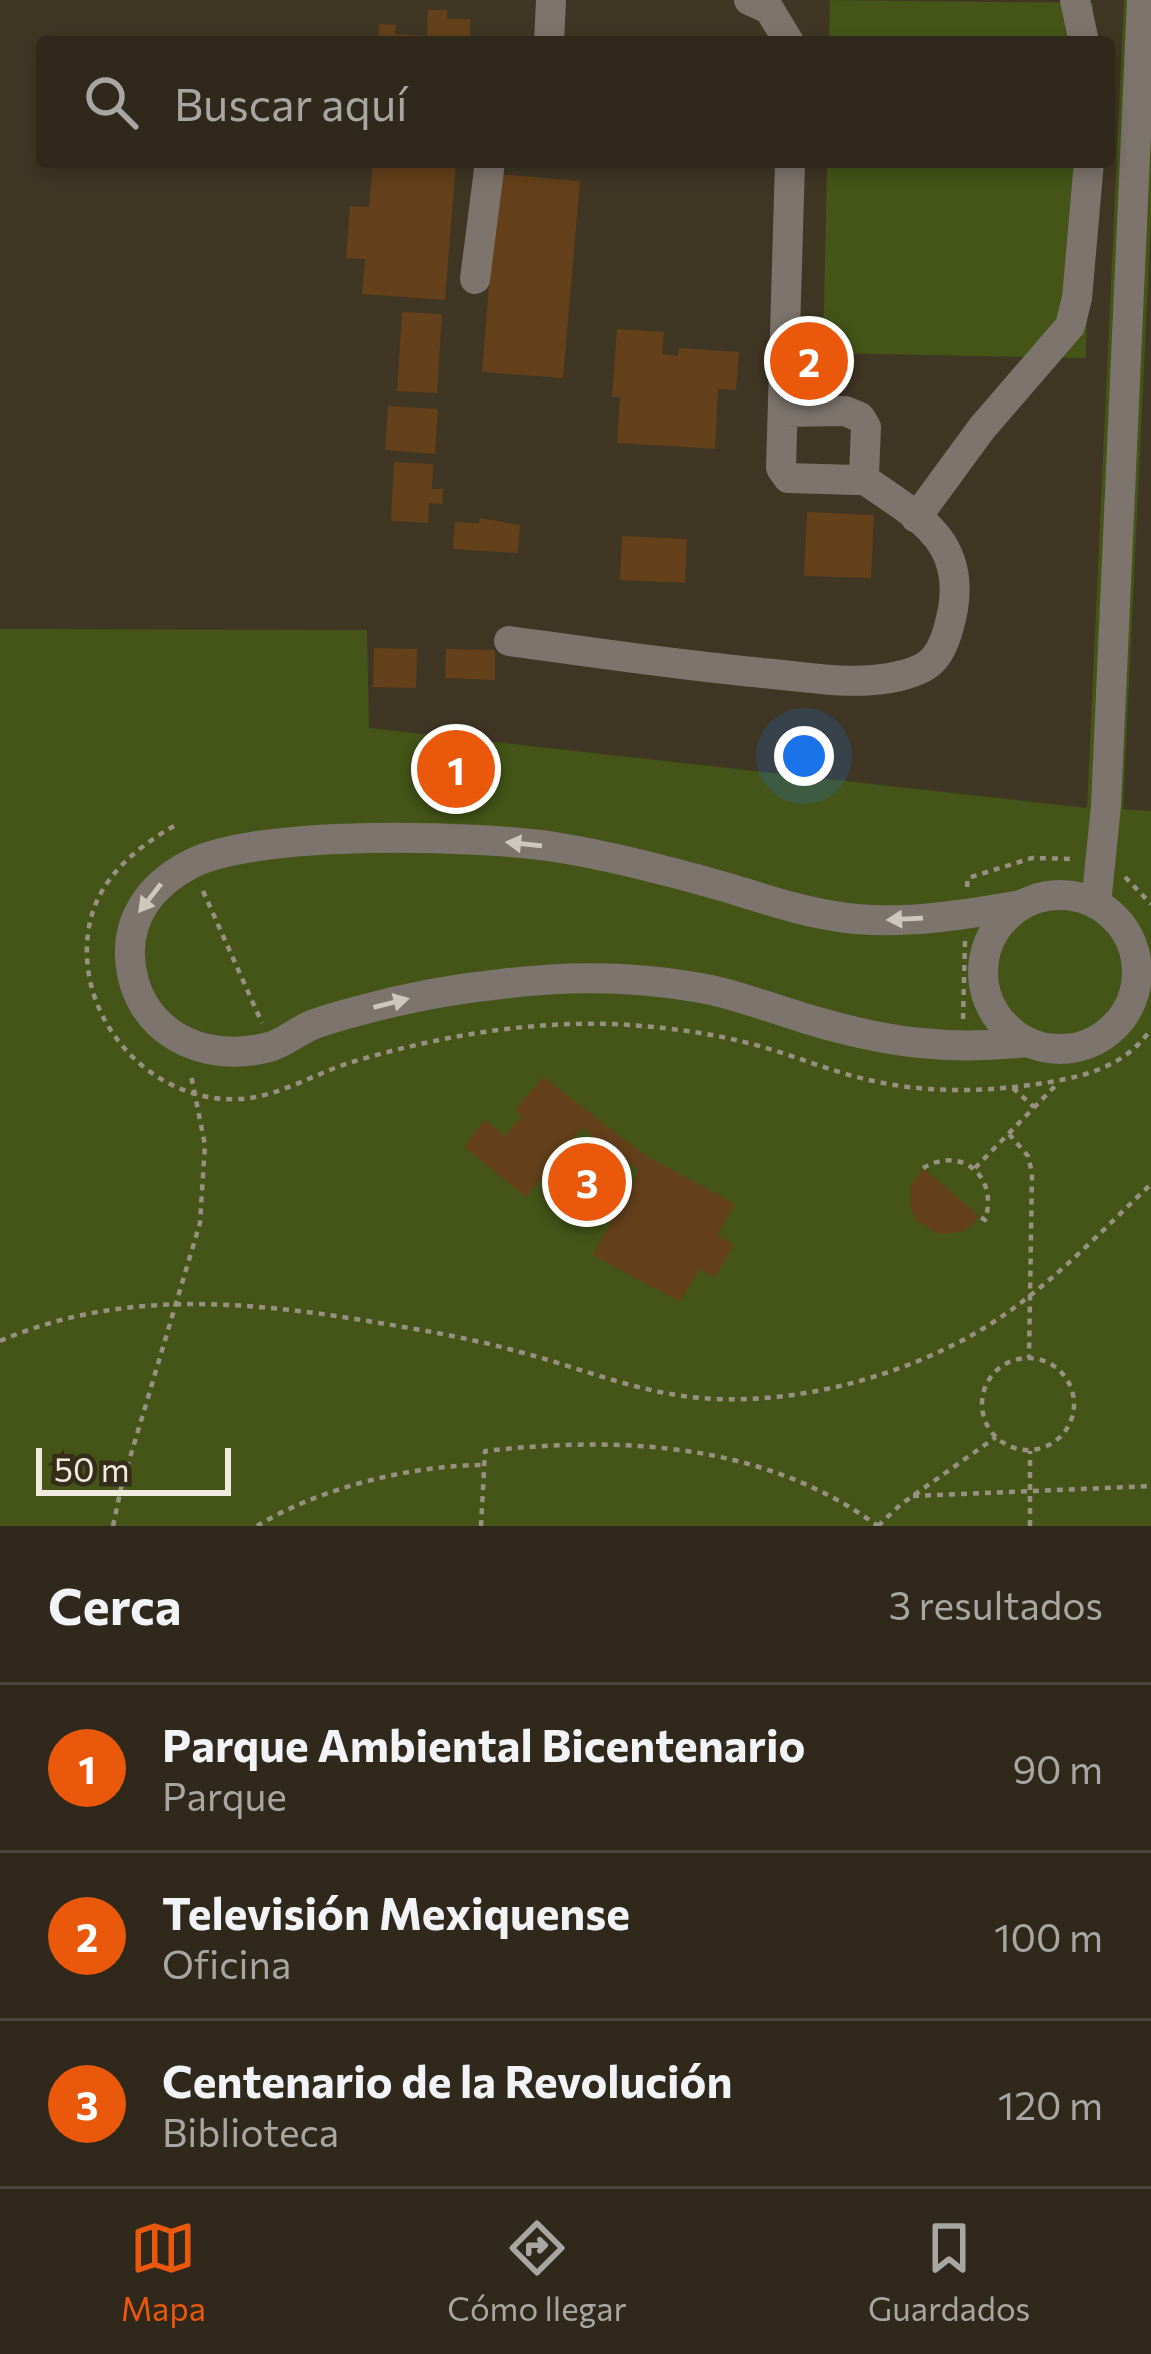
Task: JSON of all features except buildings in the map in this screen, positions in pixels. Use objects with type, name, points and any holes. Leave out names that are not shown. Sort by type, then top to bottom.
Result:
[{"type":"lane","points":[[549,36],[551,0]]},
{"type":"lane","points":[[749,0],[770,9],[786,36]]},
{"type":"lane","points":[[1075,0],[1083,36]]},
{"type":"lane","points":[[1096,904],[1106,806],[1142,0]]},
{"type":"lane","points":[[475,279],[489,168]]},
{"type":"lane","points":[[508,641],[708,668],[876,680],[933,660],[949,629],[955,590],[949,552],[933,530],[861,477],[784,476],[790,168]]},
{"type":"lane","points":[[916,518],[982,428],[1070,326],[1077,298],[1088,168]]},
{"type":"lane","points":[[783,412],[845,411],[860,417],[866,428],[866,471],[861,477]]},
{"type":"lane","points":[[1021,905],[1002,920],[989,940],[983,964],[992,1010],[1007,1029],[1027,1042],[1052,1050],[1090,1043],[1122,1020],[1143,993],[1138,980],[1142,946],[1096,904],[1058,896],[899,920],[858,919],[817,913],[682,875],[554,847],[417,838],[264,847],[191,863],[155,887],[137,914],[129,944],[131,975],[142,1005],[162,1029],[189,1046],[220,1054],[272,1047],[309,1026],[419,996],[534,980],[594,978],[698,987],[908,1044],[969,1048],[1027,1042]]},
{"type":"path","points":[[174,826],[120,864],[98,896],[85,958],[96,1008],[130,1056],[167,1084],[192,1095],[243,1099],[349,1063],[493,1030],[610,1025],[745,1042],[870,1081],[961,1090],[1013,1088],[1109,1067],[1140,1045],[1151,1029]]},
{"type":"path","points":[[201,886],[266,1032]]},
{"type":"path","points":[[113,1526],[200,1223],[203,1128],[192,1095],[189,1046]]},
{"type":"path","points":[[974,1168],[1061,1080]]},
{"type":"path","points":[[1013,1088],[1034,1107]]},
{"type":"path","points":[[1009,1134],[1028,1156],[1032,1173],[1029,1358]]},
{"type":"path","points":[[923,1168],[953,1159],[974,1168],[989,1192],[985,1220],[980,1216]]},
{"type":"path","points":[[0,1340],[33,1326],[106,1308],[212,1302],[275,1306],[439,1333],[681,1396],[788,1395],[897,1370],[993,1323],[1064,1269],[1151,1184]]},
{"type":"path","points":[[1029,1358],[1059,1369],[1069,1381],[1075,1412],[1059,1439],[1030,1451],[996,1437],[984,1420],[984,1390],[1001,1366],[1029,1358]]},
{"type":"path","points":[[481,1526],[485,1451],[572,1442],[634,1443],[692,1451],[808,1486],[878,1526],[996,1437]]},
{"type":"path","points":[[1030,1451],[1030,1526]]},
{"type":"path","points":[[256,1526],[387,1476],[484,1465]]},
{"type":"path","points":[[913,1496],[1151,1486]]},
{"type":"green space","points":[[830,0],[1093,3],[1092,36],[829,36]]},
{"type":"green space","points":[[1124,0],[1151,0],[1151,220],[1123,809],[1151,811],[1151,1526],[0,1526],[0,629],[367,630],[369,728],[1087,808]]},
{"type":"green space","points":[[827,168],[1090,168],[1086,358],[823,353]]},
{"type":"place","name":"Televisión Mexiquense","points":[[809,361]]},
{"type":"place","name":"Parque Ambiental Bicentenario","points":[[456,769]]},
{"type":"place","name":"Centenario de la Revolución","points":[[587,1182]]}]
